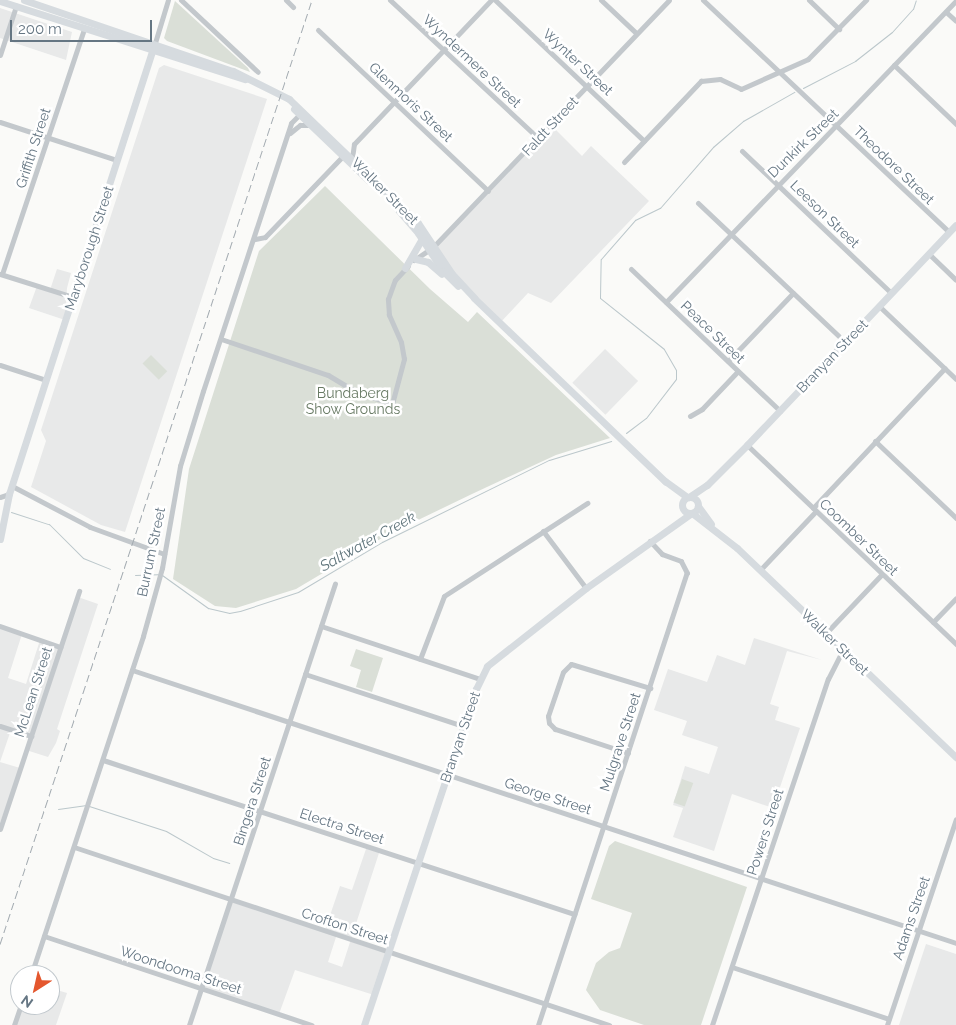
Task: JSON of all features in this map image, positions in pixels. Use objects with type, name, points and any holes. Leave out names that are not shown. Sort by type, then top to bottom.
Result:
[{"type":"main road","name":"Walker Street","points":[[24,0],[155,42],[253,81],[282,97],[301,112],[341,150],[407,218],[422,239],[432,248],[474,298],[665,481],[698,504],[714,527]]},
{"type":"main road","name":"Walker Street","points":[[0,1],[152,51],[253,81]]},
{"type":"main road","name":"Maryborough Street","points":[[0,516],[10,492],[152,51]]},
{"type":"main road","name":"Walker Street","points":[[301,112],[311,125],[352,158],[418,223],[443,271],[474,298]]},
{"type":"main road","name":"Branyan Street","points":[[667,528],[688,497],[707,485],[747,446],[956,225]]},
{"type":"main road","points":[[406,268],[422,239]]},
{"type":"main road","points":[[416,259],[428,262],[453,286],[466,292]]},
{"type":"main road","name":"Walker Street","points":[[665,481],[681,507],[714,527],[956,757]]},
{"type":"main road","name":"Branyan Street","points":[[364,1025],[463,726],[480,679],[487,666],[505,649],[650,540],[691,513],[698,504],[707,485]]},
{"type":"main road","name":"Maryborough Street","points":[[0,539],[10,492]]},
{"type":"street","name":"Maryborough Street","points":[[152,51],[168,0]]},
{"type":"street","points":[[181,0],[258,72]]},
{"type":"street","points":[[286,0],[293,7]]},
{"type":"street","name":"Wyndermere Street","points":[[390,0],[538,138]]},
{"type":"street","points":[[334,166],[337,155],[341,150],[354,144],[491,0]]},
{"type":"street","name":"Wynter Street","points":[[495,0],[644,141]]},
{"type":"street","points":[[601,0],[636,33]]},
{"type":"street","name":"Faldt Street","points":[[221,339],[328,375],[356,392],[392,404],[404,359],[401,342],[389,315],[388,299],[392,285],[406,268],[432,248],[488,191],[669,0]]},
{"type":"street","name":"Theodore Street","points":[[703,0],[949,232]]},
{"type":"street","points":[[809,0],[839,29]]},
{"type":"street","points":[[624,162],[701,81],[720,79],[741,89],[780,72],[815,54],[866,0]]},
{"type":"street","name":"Dunkirk Street","points":[[666,302],[956,1]]},
{"type":"street","points":[[0,55],[16,6]]},
{"type":"street","points":[[946,12],[956,21]]},
{"type":"street","name":"Griffith Street","points":[[1,274],[84,29]]},
{"type":"street","name":"Glenmoris Street","points":[[318,30],[488,191]]},
{"type":"street","points":[[894,66],[956,124]]},
{"type":"street","name":"Burrum Street","points":[[34,965],[103,760],[159,579],[180,466],[290,133],[291,122],[301,112]]},
{"type":"street","points":[[0,122],[118,160]]},
{"type":"street","points":[[290,133],[300,125],[311,125]]},
{"type":"street","points":[[352,158],[354,144]]},
{"type":"street","points":[[255,240],[265,237],[334,166],[341,150]]},
{"type":"street","name":"Leeson Street","points":[[742,151],[891,293]]},
{"type":"street","points":[[698,203],[845,342]]},
{"type":"street","points":[[929,254],[956,280]]},
{"type":"street","name":"Peace Street","points":[[631,270],[780,410]]},
{"type":"street","points":[[1,274],[73,297]]},
{"type":"street","points":[[728,361],[793,293]]},
{"type":"street","points":[[879,306],[956,379]]},
{"type":"street","points":[[0,365],[46,380]]},
{"type":"street","points":[[760,570],[875,441],[944,368]]},
{"type":"street","points":[[690,416],[702,409],[738,371]]},
{"type":"street","points":[[875,441],[956,518]]},
{"type":"street","name":"Coomber Street","points":[[747,446],[956,644]]},
{"type":"street","points":[[0,497],[10,492],[90,527],[164,554]]},
{"type":"street","points":[[420,660],[444,596],[587,503]]},
{"type":"street","points":[[543,531],[586,588]]},
{"type":"street","name":"Mulgrave Street","points":[[538,1025],[687,573],[681,562],[662,554],[650,540]]},
{"type":"street","points":[[826,633],[882,574]]},
{"type":"street","name":"Bingera Street","points":[[190,1025],[336,584]]},
{"type":"street","name":"McLean Street","points":[[1,826],[79,591]]},
{"type":"street","points":[[933,622],[956,598]]},
{"type":"street","points":[[0,626],[60,647]]},
{"type":"street","points":[[321,626],[480,679]]},
{"type":"street","name":"Powers Street","points":[[712,1025],[828,679],[844,649]]},
{"type":"street","points":[[628,753],[554,728],[548,720],[551,707],[563,672],[574,664],[650,688]]},
{"type":"street","name":"George Street","points":[[132,670],[956,943]]},
{"type":"street","points":[[305,674],[463,726]]},
{"type":"street","points":[[0,726],[31,736]]},
{"type":"street","name":"Electra Street","points":[[103,760],[575,914]]},
{"type":"street","name":"Adams Street","points":[[888,1022],[956,819]]},
{"type":"street","name":"Crofton Street","points":[[74,847],[609,1025]]},
{"type":"street","name":"Woondooma Street","points":[[44,936],[312,1025]]},
{"type":"street","points":[[732,967],[888,1022]]},
{"type":"shaded area","points":[[0,8],[72,32],[66,60],[0,38]]},
{"type":"shaded area","points":[[164,65],[267,99],[125,532],[101,525],[31,487],[46,441],[41,430],[159,68]]},
{"type":"shaded area","points":[[551,125],[582,156],[591,146],[649,201],[551,303],[528,293],[500,323],[474,298],[435,246]]},
{"type":"shaded area","points":[[57,269],[71,273],[67,288],[65,320],[29,308],[37,286],[50,290]]},
{"type":"shaded area","points":[[605,349],[638,381],[605,415],[572,383]]},
{"type":"shaded area","points":[[78,597],[98,604],[57,729],[60,731],[48,757],[26,750],[30,736],[11,730],[0,762],[0,627],[22,634],[8,678],[26,684],[40,640],[60,647]]},
{"type":"shaded area","points":[[754,638],[822,660],[787,651],[770,704],[779,707],[775,720],[800,728],[773,808],[732,794],[714,851],[673,837],[683,808],[673,805],[685,766],[709,774],[718,747],[682,735],[687,721],[654,710],[668,669],[707,682],[717,655],[745,665]]},
{"type":"shaded area","points":[[0,762],[20,768],[0,823]]},
{"type":"shaded area","points":[[367,846],[380,850],[351,939],[388,951],[374,995],[295,970],[279,1014],[201,988],[231,899],[325,930],[340,886],[352,890]],"holes":[[[337,934],[351,939],[342,967],[328,962]]]},
{"type":"shaded area","points":[[926,944],[956,954],[956,1025],[899,1025]]},
{"type":"shaded area","points":[[60,991],[67,993],[60,1013]]},
{"type":"shaded area","points":[[18,1015],[59,1015],[56,1025],[14,1025]]},
{"type":"green space","points":[[175,1],[248,68],[250,72],[167,41],[164,38]]},
{"type":"green space","name":"Bundaberg Show Grounds","points":[[325,186],[430,289],[468,322],[477,312],[610,438],[556,455],[472,494],[387,535],[296,589],[236,608],[215,606],[173,579],[189,469],[259,251]]},
{"type":"green space","points":[[151,355],[167,371],[159,380],[143,363]]},
{"type":"green space","points":[[356,649],[383,658],[372,692],[356,687],[361,670],[350,666]]},
{"type":"green space","points":[[682,779],[693,783],[685,807],[673,802]]},
{"type":"green space","points":[[615,841],[747,887],[701,1025],[644,1025],[600,1010],[586,990],[596,963],[609,952],[620,948],[632,913],[591,899],[609,846]]},
{"type":"waterway","name":"Saltwater Creek","points":[[803,88],[855,61],[892,32],[913,9],[916,0]]},
{"type":"waterway","name":"Saltwater Creek","points":[[626,433],[646,418],[676,379],[676,370],[664,349],[600,298],[601,259],[635,220],[660,208],[713,147],[743,121],[794,92]]},
{"type":"waterway","name":"Saltwater Creek","points":[[162,575],[208,608],[229,613],[240,611],[298,592],[382,542],[549,460],[611,441]]},
{"type":"waterway","name":"Saltwater Creek","points":[[11,512],[49,524],[83,558],[110,569]]},
{"type":"waterway","name":"Saltwater Creek","points":[[135,575],[158,574]]},
{"type":"waterway","points":[[58,809],[85,805]]},
{"type":"waterway","points":[[89,806],[166,831],[213,858],[229,863]]},
{"type":"railway","points":[[0,944],[312,0]]}]
